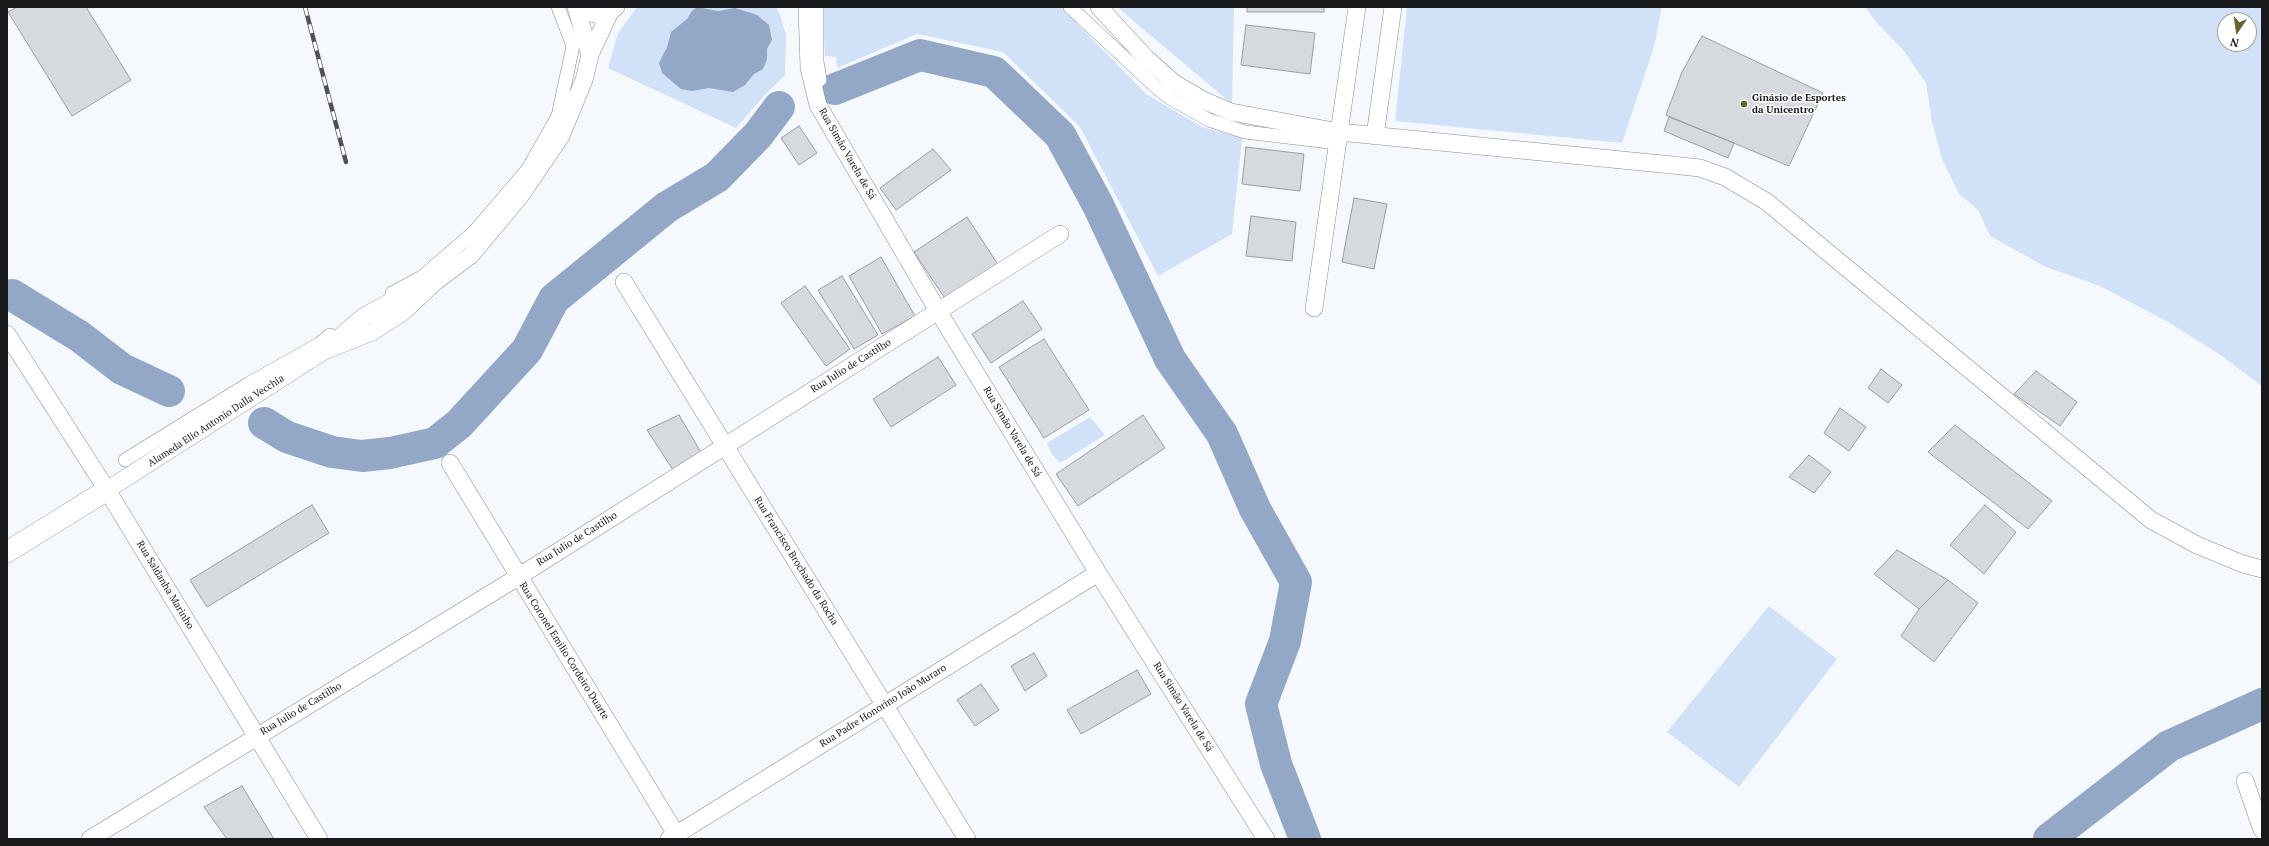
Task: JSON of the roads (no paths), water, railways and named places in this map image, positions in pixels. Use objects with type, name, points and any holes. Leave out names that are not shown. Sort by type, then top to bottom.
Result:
[{"type":"street","points":[[125,460],[248,384],[319,344],[358,312],[422,277],[474,232],[528,169],[558,116],[573,46],[558,7]]},
{"type":"street","points":[[577,7],[587,12],[599,15],[613,10]]},
{"type":"street","points":[[577,7],[590,55]]},
{"type":"street","name":"Rua Simão Varela de Sá","points":[[807,7],[809,68],[818,104],[938,311],[1098,573],[1266,839]]},
{"type":"street","points":[[818,7],[817,61],[820,80]]},
{"type":"street","points":[[1070,7],[1157,88],[1170,98],[1209,120],[1245,132],[1338,137],[1375,136],[1700,168],[1725,177],[1766,202],[2151,520],[2197,545],[2243,564],[2262,569]]},
{"type":"street","points":[[1099,7],[1146,58],[1174,83],[1203,100],[1231,112],[1338,137]]},
{"type":"street","points":[[1314,308],[1357,7]]},
{"type":"street","points":[[1375,136],[1393,7]]},
{"type":"street","name":"Alameda Elio Antonio Dalla Vecchia","points":[[107,490],[324,351],[363,317],[390,302],[435,282],[471,255],[521,195],[561,136],[584,80],[590,55],[613,10]]},
{"type":"street","name":"Rua Julio de Castilho","points":[[90,839],[256,735],[518,577],[1060,234]]},
{"type":"street","name":"Rua Francisco Brochado da Rocha","points":[[624,282],[967,839]]},
{"type":"street","name":"Rua Saldanha Marinho","points":[[7,334],[107,490],[319,839]]},
{"type":"street","name":"Rua Coronel Emilio Cordeiro Duarte","points":[[450,463],[675,837]]},
{"type":"street","points":[[7,552],[107,490]]},
{"type":"street","name":"Rua Padre Honorino João Muraro","points":[[675,837],[1098,573]]},
{"type":"street","points":[[2245,781],[2262,830]]},
{"type":"waterway","points":[[835,89],[920,55],[994,72],[1060,135],[1098,205],[1170,359],[1222,434],[1255,509],[1296,582],[1285,641],[1261,704],[1276,764],[1305,839]]},
{"type":"waterway","points":[[264,423],[287,437],[332,452],[362,456],[390,453],[435,443],[459,424],[527,350],[554,299],[667,207],[717,177],[758,135],[779,107]]},
{"type":"waterway","points":[[12,295],[79,336],[122,369],[169,391]]},
{"type":"waterway","points":[[2049,839],[2169,746],[2262,704]]},
{"type":"railway","points":[[305,7],[346,162]]},
{"type":"place","name":"Ginásio de Esportes da Unicentro","points":[[1744,104]]}]
